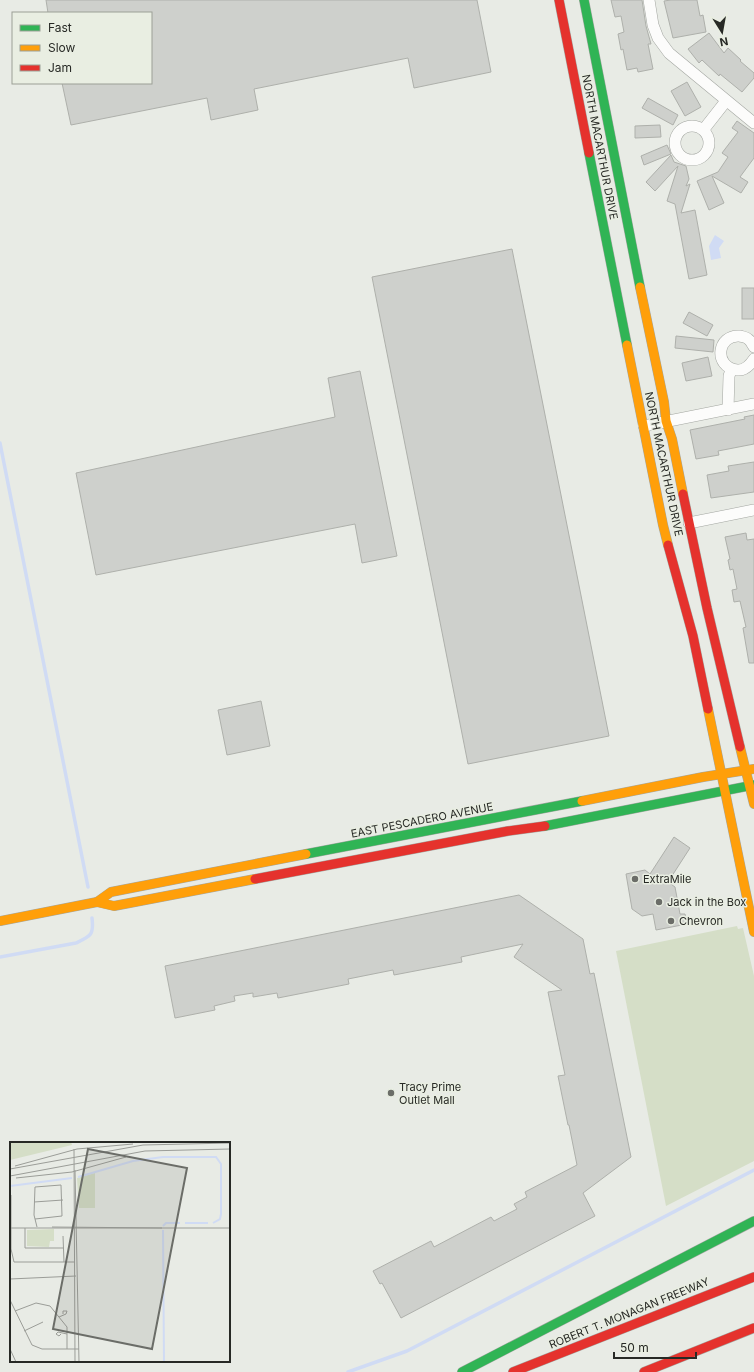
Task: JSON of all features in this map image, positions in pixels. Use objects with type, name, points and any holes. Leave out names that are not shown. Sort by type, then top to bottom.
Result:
[{"type":"main road","name":"NORTH MACARTHUR DRIVE","points":[[559,0],[663,525],[692,636],[754,932]]},
{"type":"main road","name":"NORTH MACARTHUR DRIVE","points":[[584,0],[646,319],[664,402],[666,421],[672,439],[688,524],[707,608],[750,770],[754,804]]},
{"type":"main road","name":"EAST PESCADERO AVENUE","points":[[97,902],[111,892],[721,774],[750,770]]},
{"type":"main road","name":"EAST PESCADERO AVENUE","points":[[0,921],[97,902],[114,906],[500,832],[540,827],[752,786]]},
{"type":"main road","points":[[462,1372],[754,1222]]},
{"type":"main road","name":"ROBERT T. MONAGAN FREEWAY","points":[[513,1372],[754,1277]]},
{"type":"main road","points":[[644,1372],[754,1328]]},
{"type":"street","points":[[649,0],[653,25],[658,38],[669,53],[754,123]]},
{"type":"street","points":[[704,129],[726,101]]},
{"type":"street","points":[[754,347],[745,337],[735,336],[726,340],[720,349],[721,360],[727,368],[731,370],[741,371],[750,366],[754,359]]},
{"type":"street","points":[[728,410],[729,376],[731,370]]},
{"type":"street","points":[[644,426],[754,404]]},
{"type":"street","points":[[688,524],[754,510]]},
{"type":"green space","points":[[737,926],[738,929],[743,928],[754,976],[754,1161],[666,1206],[616,951]]},
{"type":"water","points":[[715,235],[724,241],[719,248],[721,258],[711,260],[709,246]]},
{"type":"building","points":[[46,0],[477,0],[491,72],[414,88],[408,58],[254,89],[258,110],[211,120],[207,98],[71,125],[62,84],[152,84],[152,12],[48,12]]},
{"type":"building","points":[[611,0],[642,0],[646,26],[651,44],[648,44],[653,69],[638,72],[637,68],[627,70],[623,49],[621,50],[618,34],[624,32],[621,16],[615,17]]},
{"type":"building","points":[[697,0],[700,16],[703,15],[706,32],[673,38],[664,1]]},
{"type":"building","points":[[709,33],[724,53],[728,48],[754,73],[754,78],[742,92],[720,74],[719,76],[702,60],[699,63],[688,49]]},
{"type":"building","points":[[687,82],[701,107],[685,116],[671,91]]},
{"type":"building","points":[[648,98],[678,115],[673,125],[642,108]]},
{"type":"building","points":[[737,121],[754,133],[754,158],[740,177],[748,182],[741,193],[712,176],[724,203],[709,210],[697,181],[718,172],[728,157],[722,153],[738,132],[732,128]]},
{"type":"building","points":[[660,125],[661,137],[635,138],[635,126]]},
{"type":"building","points":[[667,145],[671,154],[644,165],[641,156]]},
{"type":"building","points":[[671,155],[674,162],[686,166],[689,179],[686,186],[690,184],[681,213],[695,210],[707,275],[689,279],[675,204],[667,201],[678,166],[655,191],[646,182]]},
{"type":"building","points":[[512,249],[609,736],[468,764],[372,277]]},
{"type":"building","points":[[742,288],[754,288],[754,319],[742,319]]},
{"type":"building","points":[[689,312],[713,325],[707,336],[683,323]]},
{"type":"building","points":[[676,336],[714,340],[713,352],[675,348]]},
{"type":"building","points":[[708,357],[712,376],[686,381],[682,363]]},
{"type":"building","points":[[360,371],[397,556],[362,563],[355,524],[96,575],[76,473],[335,417],[328,378]]},
{"type":"building","points":[[754,415],[754,444],[718,451],[719,455],[696,459],[690,430],[745,419],[744,417]]},
{"type":"building","points":[[754,462],[754,492],[711,498],[707,475],[729,471],[728,466]]},
{"type":"building","points":[[746,533],[747,540],[754,539],[754,663],[749,663],[743,628],[746,627],[740,601],[734,602],[732,590],[737,589],[733,569],[730,570],[728,560],[730,559],[725,537]]},
{"type":"building","points":[[261,701],[270,746],[227,755],[218,710]]},
{"type":"building","points":[[674,837],[690,848],[668,882],[675,887],[680,914],[685,914],[687,924],[656,930],[653,914],[642,916],[632,909],[626,874],[645,870],[650,874]]},
{"type":"building","points":[[519,895],[583,939],[590,974],[594,973],[631,1157],[583,1193],[595,1216],[401,1318],[382,1283],[380,1284],[373,1271],[431,1241],[434,1247],[491,1217],[494,1221],[517,1209],[514,1204],[527,1197],[525,1192],[577,1165],[558,1076],[565,1075],[548,992],[562,990],[514,957],[523,944],[461,957],[462,962],[394,975],[393,970],[348,979],[349,984],[278,998],[277,993],[253,997],[253,993],[234,996],[235,1001],[214,1006],[215,1010],[175,1018],[165,966]]},
{"type":"waterway","points":[[0,443],[88,887]]},
{"type":"waterway","points":[[0,957],[76,943],[85,939],[92,932],[92,918]]},
{"type":"waterway","points":[[348,1372],[407,1351],[754,1170]]},
{"type":"traffic: fast","points":[[584,0],[640,287]]},
{"type":"traffic: fast","points":[[589,153],[627,345]]},
{"type":"traffic: fast","points":[[545,826],[754,785]]},
{"type":"traffic: fast","points":[[306,854],[582,801]]},
{"type":"traffic: fast","points":[[462,1372],[754,1221]]},
{"type":"traffic: slow","points":[[640,287],[664,402],[666,421],[672,439],[683,494]]},
{"type":"traffic: slow","points":[[627,345],[668,545]]},
{"type":"traffic: slow","points":[[708,709],[754,932]]},
{"type":"traffic: slow","points":[[740,747],[754,804]]},
{"type":"traffic: slow","points":[[582,801],[703,777],[754,769]]},
{"type":"traffic: slow","points":[[0,921],[97,902],[111,892],[306,854]]},
{"type":"traffic: slow","points":[[97,902],[114,906],[255,879]]},
{"type":"traffic: jam","points":[[559,0],[589,153]]},
{"type":"traffic: jam","points":[[683,494],[707,608],[740,747]]},
{"type":"traffic: jam","points":[[668,545],[693,636],[708,709]]},
{"type":"traffic: jam","points":[[255,879],[508,831],[545,826]]},
{"type":"traffic: jam","points":[[513,1372],[754,1277]]},
{"type":"traffic: jam","points":[[644,1372],[754,1328]]},
{"type":"place","name":"ExtraMile","points":[[635,879]]},
{"type":"place","name":"Jack in the Box","points":[[659,902]]},
{"type":"place","name":"Chevron","points":[[671,921]]},
{"type":"place","name":"Tracy Prime Outlet Mall","points":[[391,1093]]}]
